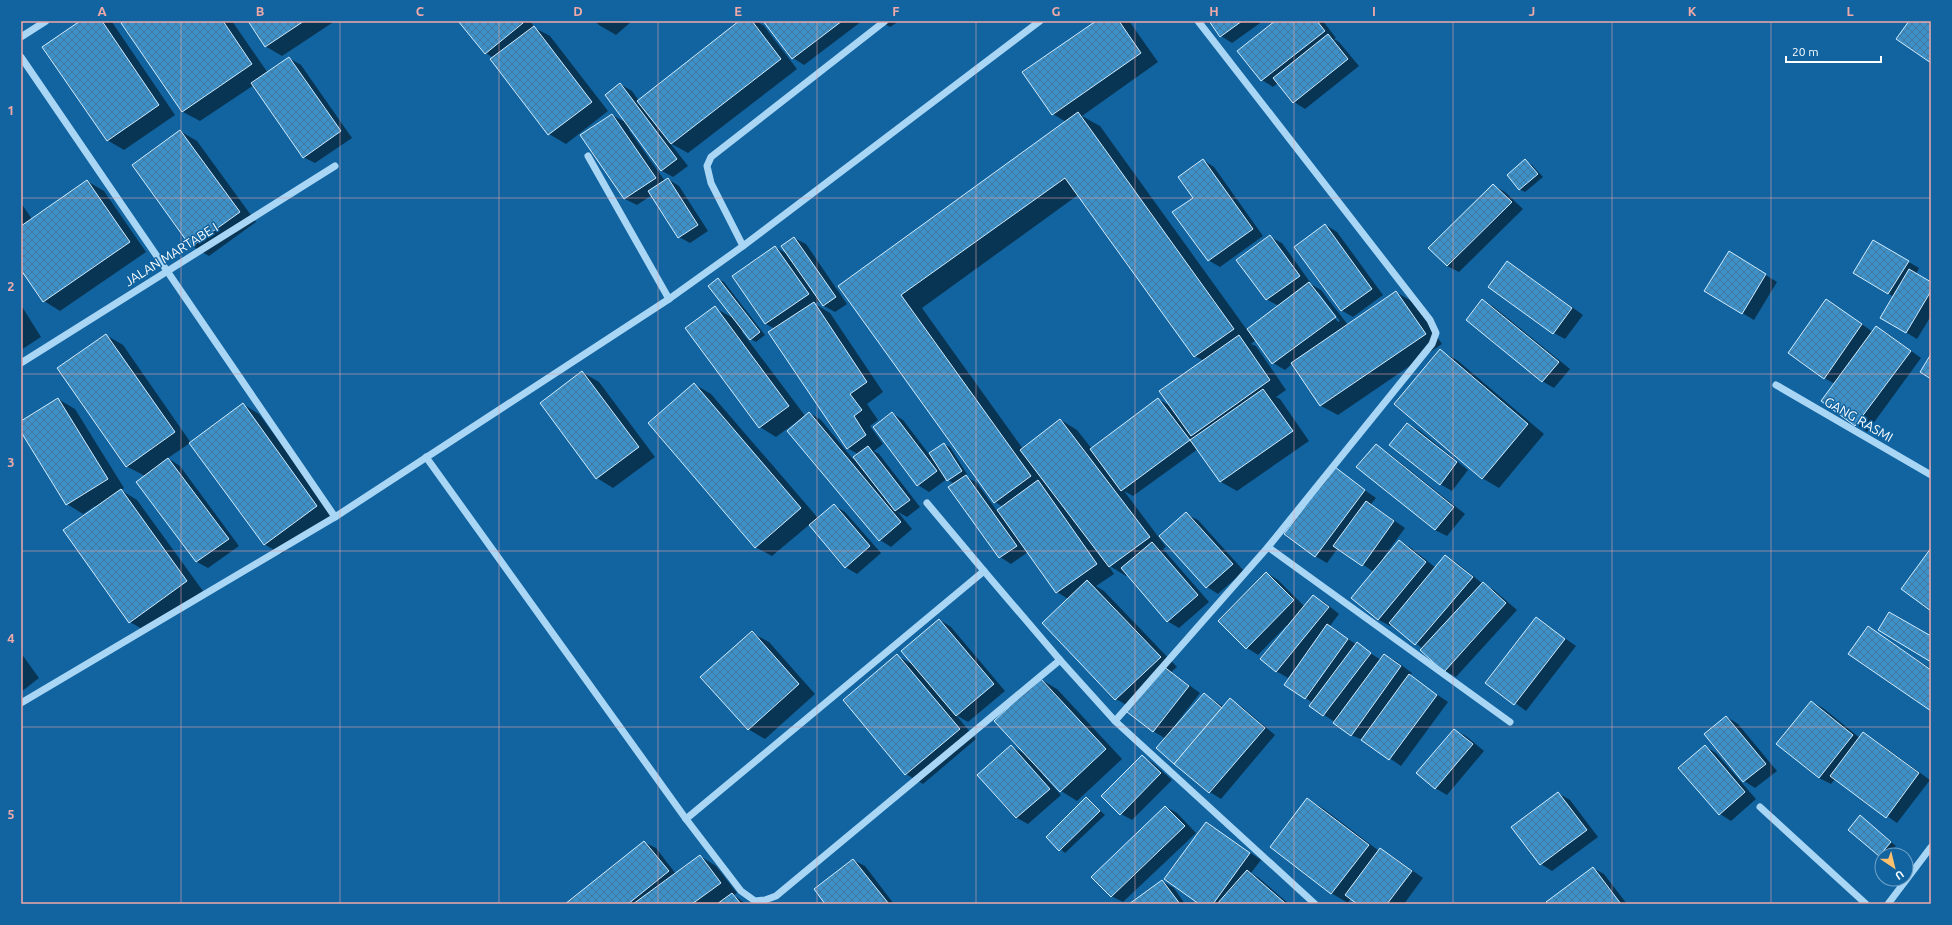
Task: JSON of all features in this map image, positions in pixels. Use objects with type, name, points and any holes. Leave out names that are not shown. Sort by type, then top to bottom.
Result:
[{"type":"street","points":[[21,37],[46,21]]},
{"type":"street","points":[[743,246],[711,184],[707,166],[711,157],[885,21]]},
{"type":"street","points":[[21,703],[335,517],[669,299],[743,246],[1040,21]]},
{"type":"street","points":[[1115,721],[1268,547],[1432,344],[1436,333],[1430,320],[1198,21]]},
{"type":"street","points":[[21,57],[335,517]]},
{"type":"street","points":[[588,156],[669,299]]},
{"type":"street","name":"JALAN MARTABE I","points":[[21,363],[167,270],[336,166]]},
{"type":"street","name":"GANG RASMI","points":[[1776,385],[1931,475]]},
{"type":"street","points":[[426,457],[686,819],[740,891],[755,901],[765,900],[776,896],[1060,660]]},
{"type":"street","points":[[927,503],[1060,660],[1115,721],[1315,904]]},
{"type":"street","points":[[1268,547],[1510,722]]},
{"type":"street","points":[[686,819],[984,571]]},
{"type":"street","points":[[1760,807],[1866,904]]},
{"type":"street","points":[[1888,904],[1930,851]]},
{"type":"building","points":[[80,21],[102,21],[159,105],[107,141],[42,47]]},
{"type":"building","points":[[124,21],[223,21],[252,64],[182,112],[121,23]]},
{"type":"building","points":[[248,21],[304,21],[265,47]]},
{"type":"building","points":[[458,21],[522,21],[523,23],[485,54]]},
{"type":"building","points":[[739,21],[752,21],[781,59],[671,144],[637,101]]},
{"type":"building","points":[[763,21],[842,21],[792,59]]},
{"type":"building","points":[[1096,21],[1119,21],[1141,53],[1052,115],[1022,72]]},
{"type":"building","points":[[1209,21],[1242,21],[1220,37]]},
{"type":"building","points":[[1275,21],[1317,21],[1325,31],[1261,81],[1237,51]]},
{"type":"building","points":[[1909,21],[1931,21],[1931,63],[1896,39]]},
{"type":"building","points":[[534,26],[592,102],[548,135],[490,59]]},
{"type":"building","points":[[1328,34],[1348,59],[1293,103],[1273,78]]},
{"type":"building","points":[[289,57],[341,131],[303,158],[251,83]]},
{"type":"building","points":[[620,83],[677,159],[661,171],[605,95]]},
{"type":"building","points":[[1078,112],[1234,329],[1194,357],[1065,178],[901,295],[1031,476],[994,503],[838,286]]},
{"type":"building","points":[[612,114],[656,178],[624,199],[580,135]]},
{"type":"building","points":[[180,130],[240,212],[191,247],[132,165]]},
{"type":"building","points":[[1203,159],[1253,229],[1208,261],[1172,212],[1193,198],[1178,177]]},
{"type":"building","points":[[1525,159],[1538,174],[1519,190],[1507,175]]},
{"type":"building","points":[[668,178],[698,225],[678,238],[648,191]]},
{"type":"building","points":[[87,180],[130,242],[43,302],[21,270],[21,226]]},
{"type":"building","points":[[1493,184],[1512,202],[1447,266],[1428,248]]},
{"type":"building","points":[[1325,224],[1372,289],[1341,311],[1294,247]]},
{"type":"building","points":[[1270,235],[1300,276],[1266,300],[1236,260]]},
{"type":"building","points":[[794,237],[836,297],[823,306],[781,246]]},
{"type":"building","points":[[1873,240],[1909,261],[1888,294],[1853,273]]},
{"type":"building","points":[[775,246],[809,294],[765,324],[732,276]]},
{"type":"building","points":[[1729,251],[1766,274],[1742,314],[1704,291]]},
{"type":"building","points":[[1507,261],[1572,308],[1553,334],[1488,287]]},
{"type":"building","points":[[1909,269],[1931,282],[1931,291],[1906,333],[1880,318]]},
{"type":"building","points":[[718,278],[760,332],[750,340],[708,286]]},
{"type":"building","points":[[1309,282],[1336,317],[1272,364],[1247,329]]},
{"type":"building","points":[[1396,291],[1426,334],[1320,406],[1291,363]]},
{"type":"building","points":[[1482,299],[1559,362],[1542,382],[1466,320]]},
{"type":"building","points":[[1826,299],[1862,324],[1824,379],[1788,353]]},
{"type":"building","points":[[814,302],[867,382],[850,394],[862,410],[854,416],[866,435],[847,449],[768,332]]},
{"type":"building","points":[[715,306],[789,406],[759,428],[685,328]]},
{"type":"building","points":[[1876,326],[1911,351],[1855,426],[1821,401]]},
{"type":"building","points":[[106,334],[175,432],[126,467],[57,368]]},
{"type":"building","points":[[1239,335],[1270,380],[1191,436],[1159,391]]},
{"type":"building","points":[[1440,349],[1528,424],[1482,479],[1394,404]]},
{"type":"building","points":[[1931,354],[1931,379],[1920,372]]},
{"type":"building","points":[[582,371],[639,447],[596,479],[540,403]]},
{"type":"building","points":[[694,383],[801,508],[755,548],[648,423]]},
{"type":"building","points":[[1263,389],[1293,431],[1220,482],[1190,440]]},
{"type":"building","points":[[58,398],[108,479],[66,505],[21,432],[21,421]]},
{"type":"building","points":[[1158,398],[1190,440],[1121,491],[1090,449]]},
{"type":"building","points":[[243,403],[317,506],[264,545],[189,443]]},
{"type":"building","points":[[809,412],[901,522],[879,541],[787,431]]},
{"type":"building","points":[[892,412],[937,471],[917,486],[873,427]]},
{"type":"building","points":[[1060,419],[1150,537],[1109,567],[1020,450]]},
{"type":"building","points":[[1407,423],[1457,462],[1440,485],[1389,445]]},
{"type":"building","points":[[944,443],[962,471],[947,481],[929,453]]},
{"type":"building","points":[[1376,444],[1454,507],[1435,530],[1356,467]]},
{"type":"building","points":[[868,446],[910,500],[895,511],[853,457]]},
{"type":"building","points":[[168,458],[229,539],[196,562],[136,482]]},
{"type":"building","points":[[1335,467],[1365,490],[1315,557],[1284,534]]},
{"type":"building","points":[[966,475],[1017,546],[999,558],[948,487]]},
{"type":"building","points":[[1038,480],[1097,564],[1056,593],[997,510]]},
{"type":"building","points":[[121,489],[187,581],[129,623],[63,530]]},
{"type":"building","points":[[1366,501],[1394,521],[1362,566],[1333,546]]},
{"type":"building","points":[[834,504],[870,546],[845,568],[809,525]]},
{"type":"building","points":[[1186,512],[1233,564],[1206,588],[1159,536]]},
{"type":"building","points":[[1399,540],[1426,562],[1378,620],[1351,598]]},
{"type":"building","points":[[1152,542],[1198,595],[1167,622],[1121,568]]},
{"type":"building","points":[[1931,548],[1931,611],[1901,589]]},
{"type":"building","points":[[1445,555],[1473,577],[1415,645],[1389,623]]},
{"type":"building","points":[[1266,572],[1294,600],[1246,649],[1218,621]]},
{"type":"building","points":[[1087,580],[1161,657],[1115,700],[1042,623]]},
{"type":"building","points":[[1483,582],[1506,603],[1444,672],[1420,650]]},
{"type":"building","points":[[1313,595],[1329,607],[1276,672],[1260,659]]},
{"type":"building","points":[[1889,612],[1931,636],[1931,662],[1878,630]]},
{"type":"building","points":[[1536,617],[1565,639],[1514,705],[1485,683]]},
{"type":"building","points":[[939,619],[994,684],[956,716],[901,651]]},
{"type":"building","points":[[1327,624],[1348,639],[1305,699],[1284,685]]},
{"type":"building","points":[[1868,626],[1931,670],[1931,711],[1848,654]]},
{"type":"building","points":[[752,631],[799,684],[748,730],[700,677]]},
{"type":"building","points":[[1357,642],[1371,653],[1323,716],[1309,706]]},
{"type":"building","points":[[897,654],[960,729],[905,775],[843,700]]},
{"type":"building","points":[[1384,654],[1401,666],[1351,736],[1333,723]]},
{"type":"building","points":[[1163,666],[1189,686],[1153,732],[1127,712]]},
{"type":"building","points":[[1409,674],[1437,695],[1389,760],[1361,740]]},
{"type":"building","points":[[1040,678],[1106,749],[1060,792],[994,721]]},
{"type":"building","points":[[1204,693],[1222,708],[1174,764],[1156,748]]},
{"type":"building","points":[[1230,698],[1265,728],[1209,793],[1174,764]]},
{"type":"building","points":[[1811,701],[1853,735],[1819,778],[1776,744]]},
{"type":"building","points":[[1726,716],[1766,764],[1743,782],[1704,734]]},
{"type":"building","points":[[1454,729],[1473,744],[1435,789],[1416,773]]},
{"type":"building","points":[[1863,732],[1919,773],[1886,818],[1830,776]]},
{"type":"building","points":[[1011,745],[1050,789],[1016,818],[977,775]]},
{"type":"building","points":[[1705,745],[1745,792],[1719,815],[1678,768]]},
{"type":"building","points":[[1142,755],[1161,773],[1120,815],[1101,796]]},
{"type":"building","points":[[1558,792],[1587,830],[1540,865],[1511,827]]},
{"type":"building","points":[[1086,797],[1100,811],[1059,851],[1046,837]]},
{"type":"building","points":[[1307,798],[1369,845],[1331,894],[1270,847]]},
{"type":"building","points":[[1165,806],[1185,826],[1111,897],[1091,877]]},
{"type":"building","points":[[1860,815],[1891,842],[1887,847],[1874,847],[1874,852],[1848,830]]},
{"type":"building","points":[[1206,822],[1250,853],[1213,904],[1199,904],[1164,879]]},
{"type":"building","points":[[644,841],[669,871],[628,904],[565,904]]},
{"type":"building","points":[[1380,848],[1412,871],[1387,904],[1357,904],[1345,895]]},
{"type":"building","points":[[700,855],[721,883],[692,904],[633,904]]},
{"type":"building","points":[[853,859],[889,904],[825,904],[814,889]]},
{"type":"building","points":[[1593,867],[1621,904],[1548,904],[1546,902]]},
{"type":"building","points":[[1247,870],[1285,903],[1217,904]]},
{"type":"building","points":[[1162,880],[1180,904],[1129,904]]},
{"type":"building","points":[[732,893],[741,904],[717,904]]}]
